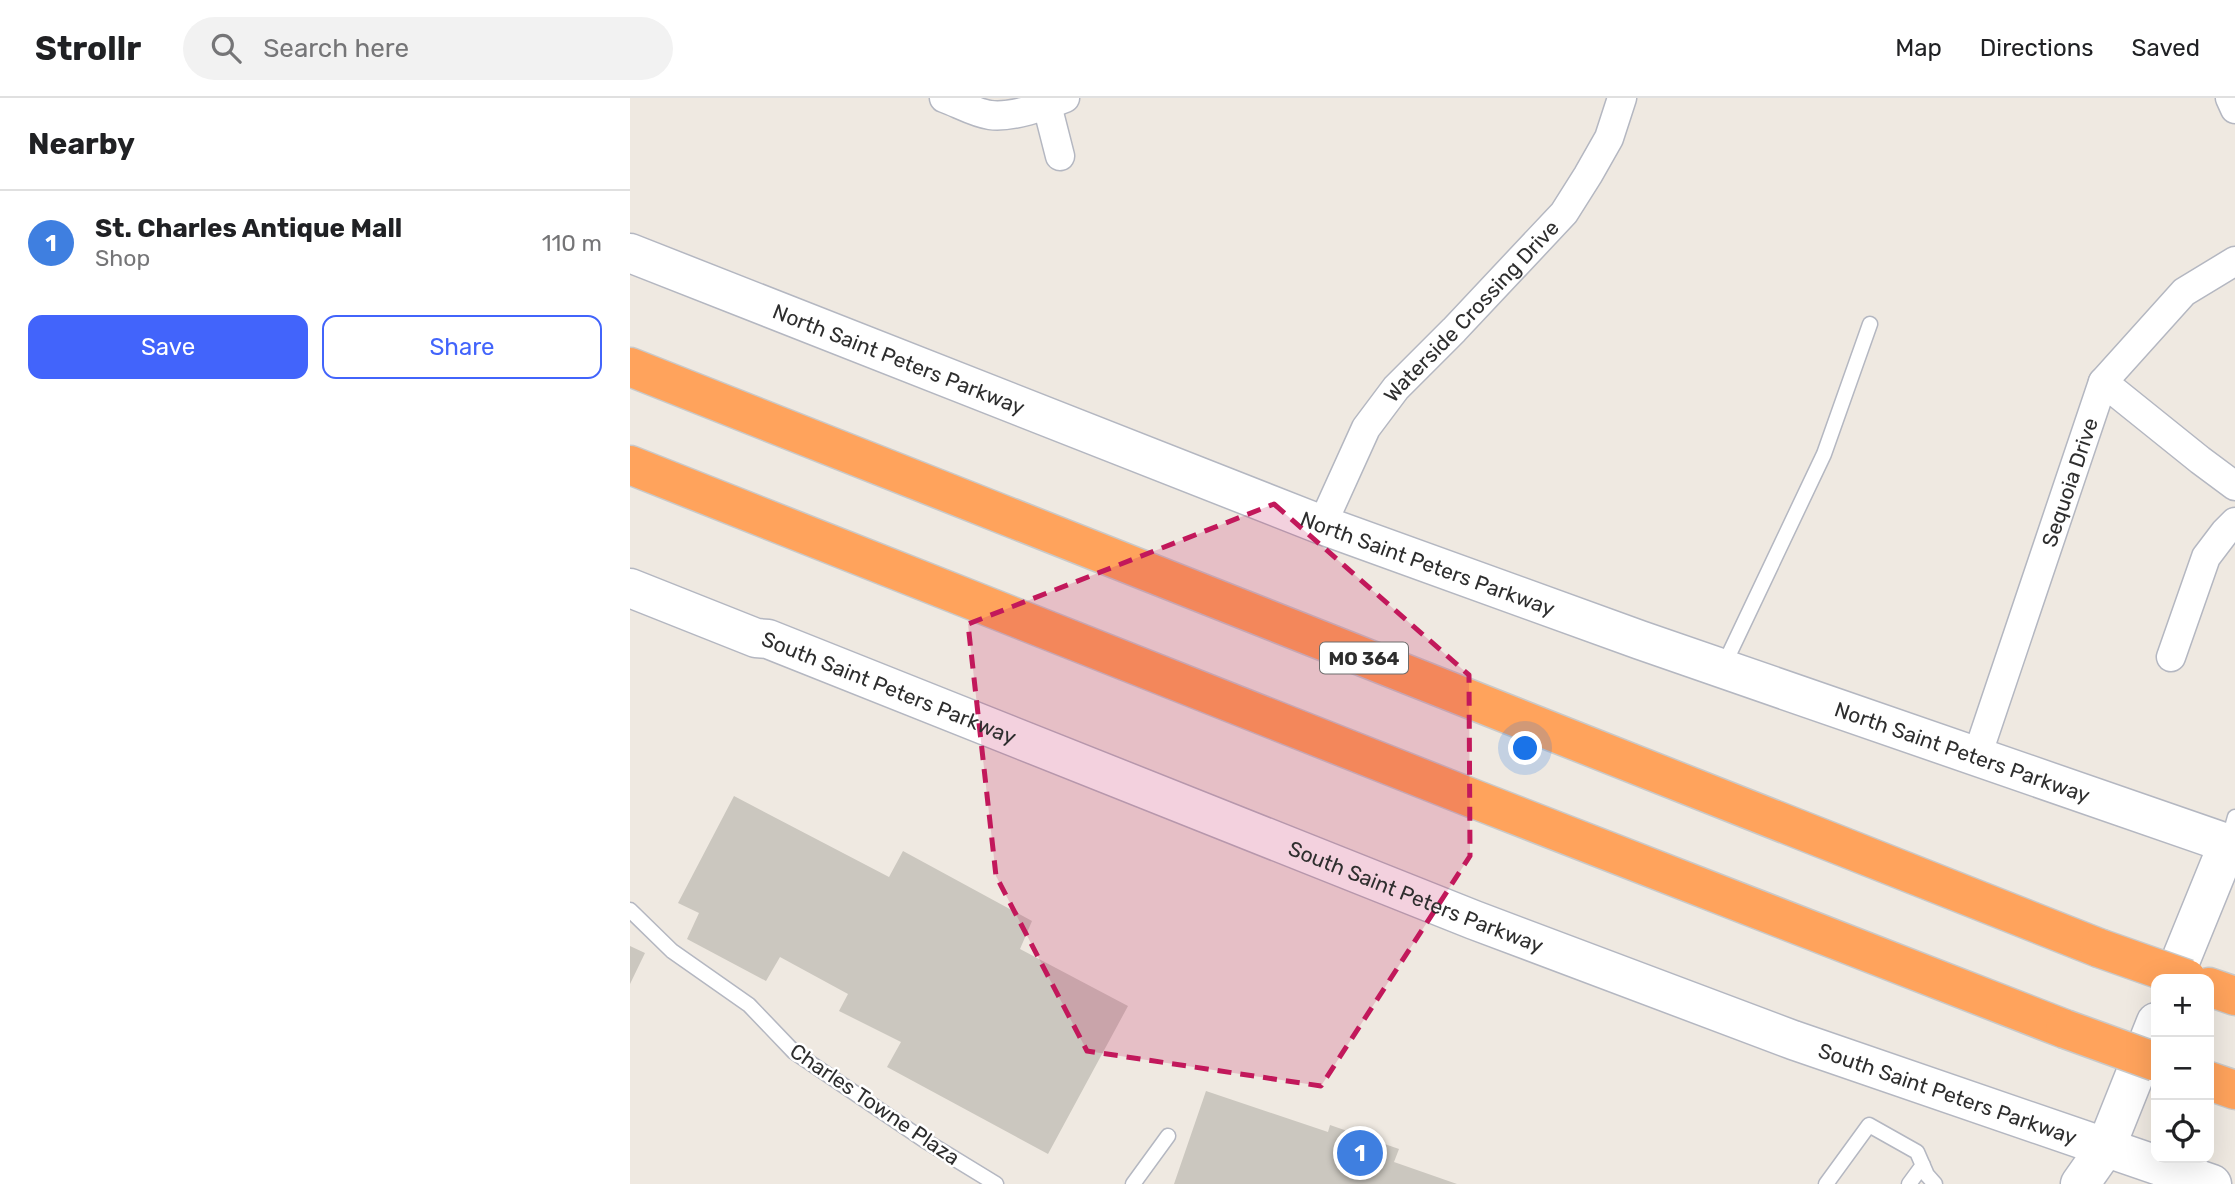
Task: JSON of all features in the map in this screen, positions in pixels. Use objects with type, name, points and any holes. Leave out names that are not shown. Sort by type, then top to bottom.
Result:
[{"type":"highway","name":"MO 364","points":[[630,367],[2099,948],[2173,974]]},
{"type":"highway","points":[[630,465],[1461,793],[2151,1060]]},
{"type":"highway","points":[[2214,1083],[2235,1090]]},
{"type":"main road","name":"North Saint Peters Parkway","points":[[630,253],[1322,525],[1977,756],[2233,836]]},
{"type":"main road","name":"South Saint Peters Parkway","points":[[630,587],[756,638],[768,639],[1474,920],[1793,1040],[2212,1184]]},
{"type":"main road","points":[[2175,974],[2233,836]]},
{"type":"main road","points":[[2080,1184],[2106,1147],[2151,1034]]},
{"type":"street","points":[[944,98],[989,115],[1002,115],[1056,102],[1060,156]]},
{"type":"street","name":"Waterside Crossing Drive","points":[[1322,525],[1366,428],[1396,388],[1564,213],[1609,138],[1622,98]]},
{"type":"street","points":[[2230,98],[2235,109]]},
{"type":"street","name":"Sequoia Drive","points":[[1977,756],[2104,382],[2184,292],[2235,261]]},
{"type":"street","points":[[2104,382],[2235,486]]},
{"type":"street","points":[[2171,657],[2206,557],[2235,522]]},
{"type":"lane","points":[[1722,668],[1824,454],[1870,324]]},
{"type":"lane","name":"Charles Towne Plaza","points":[[630,910],[672,951],[750,1005],[793,1052],[924,1140],[996,1184]]},
{"type":"lane","points":[[1826,1184],[1869,1125],[1917,1152],[1934,1184]]},
{"type":"lane","points":[[1133,1184],[1168,1136]]},
{"type":"lane","points":[[1909,1184],[1923,1165]]},
{"type":"highlighted area","points":[[1274,504],[1469,675],[1470,856],[1321,1086],[1087,1051],[996,876],[968,624]]},
{"type":"building","points":[[734,796],[889,877],[903,851],[1032,921],[1020,949],[1128,1006],[1048,1154],[887,1067],[901,1042],[839,1011],[848,994],[780,957],[766,981],[687,939],[699,913],[678,903]]},
{"type":"building","points":[[630,946],[645,953],[630,984]]},
{"type":"building","points":[[1206,1091],[1328,1132],[1330,1125],[1399,1149],[1394,1162],[1457,1184],[1174,1184]]},
{"type":"place","name":"St. Charles Antique Mall","points":[[1360,1153]]}]
